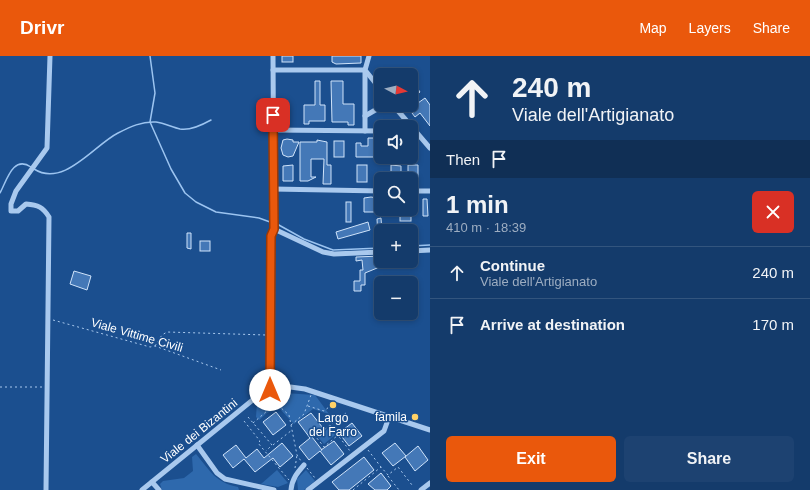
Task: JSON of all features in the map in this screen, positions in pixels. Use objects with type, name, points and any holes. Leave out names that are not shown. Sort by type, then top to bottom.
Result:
[{"type":"street","points":[[46,490],[49,217],[44,209],[37,205],[26,204],[18,211],[12,211],[10,204],[16,191],[47,148],[50,56]]},
{"type":"street","points":[[273,56],[274,229],[271,236],[270,390],[283,386],[313,391],[430,430]]},
{"type":"street","points":[[364,131],[365,70],[369,56]]},
{"type":"street","points":[[273,70],[365,70]]},
{"type":"street","points":[[365,70],[374,81]]},
{"type":"street","points":[[365,116],[374,111]]},
{"type":"street","points":[[399,112],[405,120]]},
{"type":"street","points":[[273,130],[374,131]]},
{"type":"street","points":[[418,135],[430,148]]},
{"type":"street","points":[[274,189],[374,191]]},
{"type":"street","points":[[418,191],[430,191]]},
{"type":"street","points":[[274,229],[323,252],[334,254],[374,252]]},
{"type":"street","points":[[418,251],[430,250]]},
{"type":"street","name":"Viale dei Bizantini","points":[[142,490],[260,394],[270,390]]},
{"type":"street","points":[[308,490],[384,431],[389,416]]},
{"type":"street","points":[[196,445],[217,473],[224,479],[274,490]]},
{"type":"street","points":[[292,490],[292,483],[296,474],[304,466]]},
{"type":"street","points":[[152,482],[159,490]]},
{"type":"street","points":[[421,490],[430,483]]},
{"type":"path","name":"Viale Vittime Civili","points":[[48,318],[150,347],[155,346],[221,370]]},
{"type":"path","points":[[155,346],[162,335],[167,332],[271,335]]},
{"type":"path","points":[[0,387],[47,387]]},
{"type":"path","points":[[291,425],[304,414],[313,391]]},
{"type":"path","points":[[253,423],[266,411],[279,406],[289,415],[296,455],[318,482]]},
{"type":"path","points":[[307,406],[324,411],[329,407]]},
{"type":"path","points":[[338,435],[324,447],[316,437],[346,413]]},
{"type":"path","points":[[248,417],[272,445]]},
{"type":"path","points":[[244,421],[260,441],[258,443],[292,483]]},
{"type":"path","points":[[330,425],[353,455]]},
{"type":"path","points":[[266,452],[272,445],[292,430]]},
{"type":"path","points":[[365,445],[399,490]]},
{"type":"path","points":[[353,490],[381,467]]},
{"type":"path","points":[[388,475],[398,467],[412,485]]},
{"type":"shaded area","points":[[284,393],[315,395],[329,414],[313,409],[294,424],[279,408],[267,413],[259,420],[256,417],[257,402],[264,398]]},
{"type":"shaded area","points":[[329,428],[335,435],[324,444],[318,437]]},
{"type":"shaded area","points":[[196,454],[214,475],[230,485],[238,487],[239,490],[162,490],[160,484],[163,481],[184,478],[193,471],[192,457]]},
{"type":"shaded area","points":[[277,470],[288,483],[278,487],[261,484]]},
{"type":"shaded area","points":[[306,470],[315,481],[304,490],[298,490],[297,479]]},
{"type":"building","points":[[282,56],[293,56],[293,62],[282,62]]},
{"type":"building","points":[[332,56],[361,56],[361,63],[336,64],[332,62]]},
{"type":"building","points":[[315,81],[320,81],[320,105],[325,105],[325,121],[309,121],[309,124],[304,124],[304,105],[315,105]]},
{"type":"building","points":[[331,81],[343,81],[343,104],[354,104],[354,125],[348,125],[348,122],[332,122]]},
{"type":"building","points":[[425,98],[430,105],[430,126],[420,113],[415,117],[412,113],[418,112],[418,103]]},
{"type":"building","points":[[368,138],[374,138],[374,157],[356,157],[356,143],[361,143],[361,146],[368,146]]},
{"type":"building","points":[[283,140],[293,140],[293,142],[299,142],[293,156],[288,157],[283,155],[281,148]]},
{"type":"building","points":[[317,140],[327,142],[327,165],[331,165],[331,184],[323,184],[324,159],[311,159],[311,177],[316,177],[308,181],[300,181],[300,142],[317,142]]},
{"type":"building","points":[[334,141],[344,141],[344,157],[334,157]]},
{"type":"building","points":[[293,165],[293,181],[283,181],[283,166]]},
{"type":"building","points":[[357,165],[367,165],[367,182],[357,182]]},
{"type":"building","points":[[391,165],[401,166],[401,172],[391,172]]},
{"type":"building","points":[[408,165],[418,165],[418,172],[408,172]]},
{"type":"building","points":[[364,198],[374,198],[374,212],[364,212]]},
{"type":"building","points":[[423,199],[427,199],[428,216],[423,216]]},
{"type":"building","points":[[346,202],[351,202],[351,222],[346,222]]},
{"type":"building","points":[[400,216],[411,216],[411,221],[400,221]]},
{"type":"building","points":[[381,218],[381,224],[377,224],[377,219]]},
{"type":"building","points":[[368,222],[370,230],[338,239],[336,232]]},
{"type":"building","points":[[187,233],[191,233],[191,249],[187,248]]},
{"type":"building","points":[[200,241],[210,241],[210,251],[200,251]]},
{"type":"building","points":[[374,256],[374,268],[377,268],[365,273],[365,285],[361,285],[361,291],[354,291],[354,281],[360,281],[360,270],[363,270],[362,260],[356,261],[356,257]]},
{"type":"building","points":[[74,271],[91,276],[87,290],[70,284]]},
{"type":"building","points":[[276,412],[286,425],[273,435],[263,422]]},
{"type":"building","points":[[311,413],[323,428],[312,437],[322,450],[334,441],[344,454],[331,465],[320,451],[309,460],[299,447],[310,438],[298,422]]},
{"type":"building","points":[[352,423],[362,436],[349,446],[339,433]]},
{"type":"building","points":[[282,443],[293,456],[280,467],[273,458],[255,472],[244,459],[233,468],[223,455],[236,445],[246,458],[257,449],[264,458]]},
{"type":"building","points":[[395,443],[406,456],[393,466],[382,453]]},
{"type":"building","points":[[418,446],[428,460],[415,471],[405,457]]},
{"type":"building","points":[[364,457],[374,470],[349,490],[339,490],[332,482]]},
{"type":"building","points":[[381,473],[391,486],[387,490],[375,490],[368,484]]},
{"type":"waterway","points":[[150,56],[155,93],[150,122],[171,169],[185,193],[196,202],[216,212],[259,218],[270,222]]},
{"type":"waterway","points":[[34,169],[45,173],[56,173],[67,169],[78,163],[118,133],[141,123],[156,122],[180,129],[188,129],[211,120]]},
{"type":"waterway","points":[[0,193],[8,176],[15,167],[20,164],[25,164],[31,167]]},
{"type":"waterway","points":[[277,224],[304,239],[333,250],[374,248]]},
{"type":"waterway","points":[[418,246],[430,245]]},
{"type":"place","name":"Largo del Farro","points":[[333,405]]},
{"type":"place","name":"famila","points":[[415,417]]},
{"type":"route","points":[[270,390],[271,236],[274,229],[273,115]]}]
